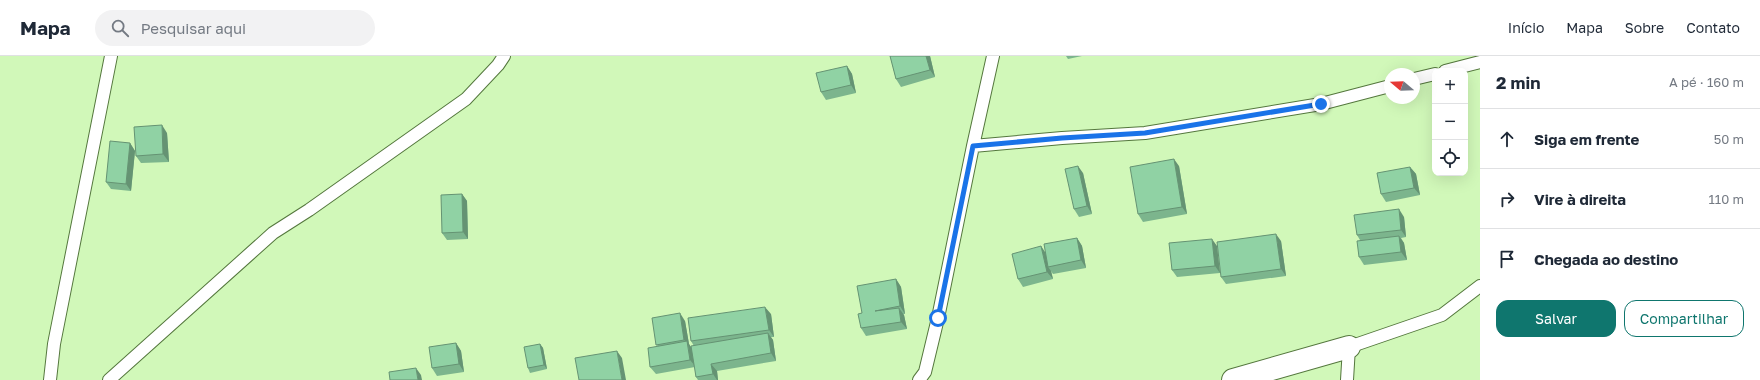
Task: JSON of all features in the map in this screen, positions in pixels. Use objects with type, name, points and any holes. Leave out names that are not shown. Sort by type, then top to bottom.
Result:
[{"type":"street","points":[[1233,380],[1349,346]]},
{"type":"lane","points":[[50,380],[54,344],[111,56]]},
{"type":"lane","points":[[109,380],[273,233],[309,210],[466,99],[498,65],[504,56]]},
{"type":"lane","points":[[919,380],[925,372],[938,318],[993,56]]},
{"type":"lane","points":[[1457,68],[1480,62]]},
{"type":"lane","points":[[1420,78],[1432,75]]},
{"type":"lane","points":[[973,146],[1062,138],[1145,133],[1321,104],[1384,88]]},
{"type":"lane","points":[[1347,380],[1349,346],[1442,315],[1480,286]]},
{"type":"building","points":[[890,56],[926,56],[930,70],[896,79]]},
{"type":"building","points":[[847,66],[851,85],[821,92],[816,73]]},
{"type":"building","points":[[162,125],[163,154],[136,156],[134,127]]},
{"type":"building","points":[[110,141],[130,143],[126,184],[106,182]]},
{"type":"building","points":[[1174,159],[1182,207],[1138,214],[1130,167]]},
{"type":"building","points":[[1078,166],[1087,206],[1074,209],[1065,169]]},
{"type":"building","points":[[1410,167],[1414,188],[1381,194],[1377,173]]},
{"type":"building","points":[[462,194],[463,232],[442,233],[441,195]]},
{"type":"building","points":[[1399,209],[1401,230],[1357,235],[1354,215]]},
{"type":"building","points":[[1276,234],[1281,269],[1221,277],[1217,242]]},
{"type":"building","points":[[1399,236],[1401,252],[1359,257],[1357,241]]},
{"type":"building","points":[[1077,238],[1081,260],[1048,267],[1044,244]]},
{"type":"building","points":[[1212,239],[1215,266],[1172,270],[1169,243]]},
{"type":"building","points":[[1041,246],[1047,272],[1018,279],[1012,254]]},
{"type":"building","points":[[896,279],[900,306],[875,311],[899,308],[901,322],[861,328],[858,314],[862,313],[857,286]]},
{"type":"building","points":[[765,307],[769,330],[691,341],[688,318]]},
{"type":"building","points":[[680,313],[684,340],[656,345],[652,318]]},
{"type":"building","points":[[768,333],[771,353],[711,364],[713,374],[696,377],[691,346]]},
{"type":"building","points":[[687,341],[690,360],[650,367],[648,348]]},
{"type":"building","points":[[456,343],[459,364],[432,368],[429,347]]},
{"type":"building","points":[[540,344],[544,365],[528,368],[524,347]]},
{"type":"building","points":[[617,351],[622,380],[579,380],[575,358]]},
{"type":"building","points":[[416,368],[418,380],[390,380],[389,372]]},
{"type":"route","points":[[938,318],[973,146],[1062,138],[1145,133],[1321,104]]}]
